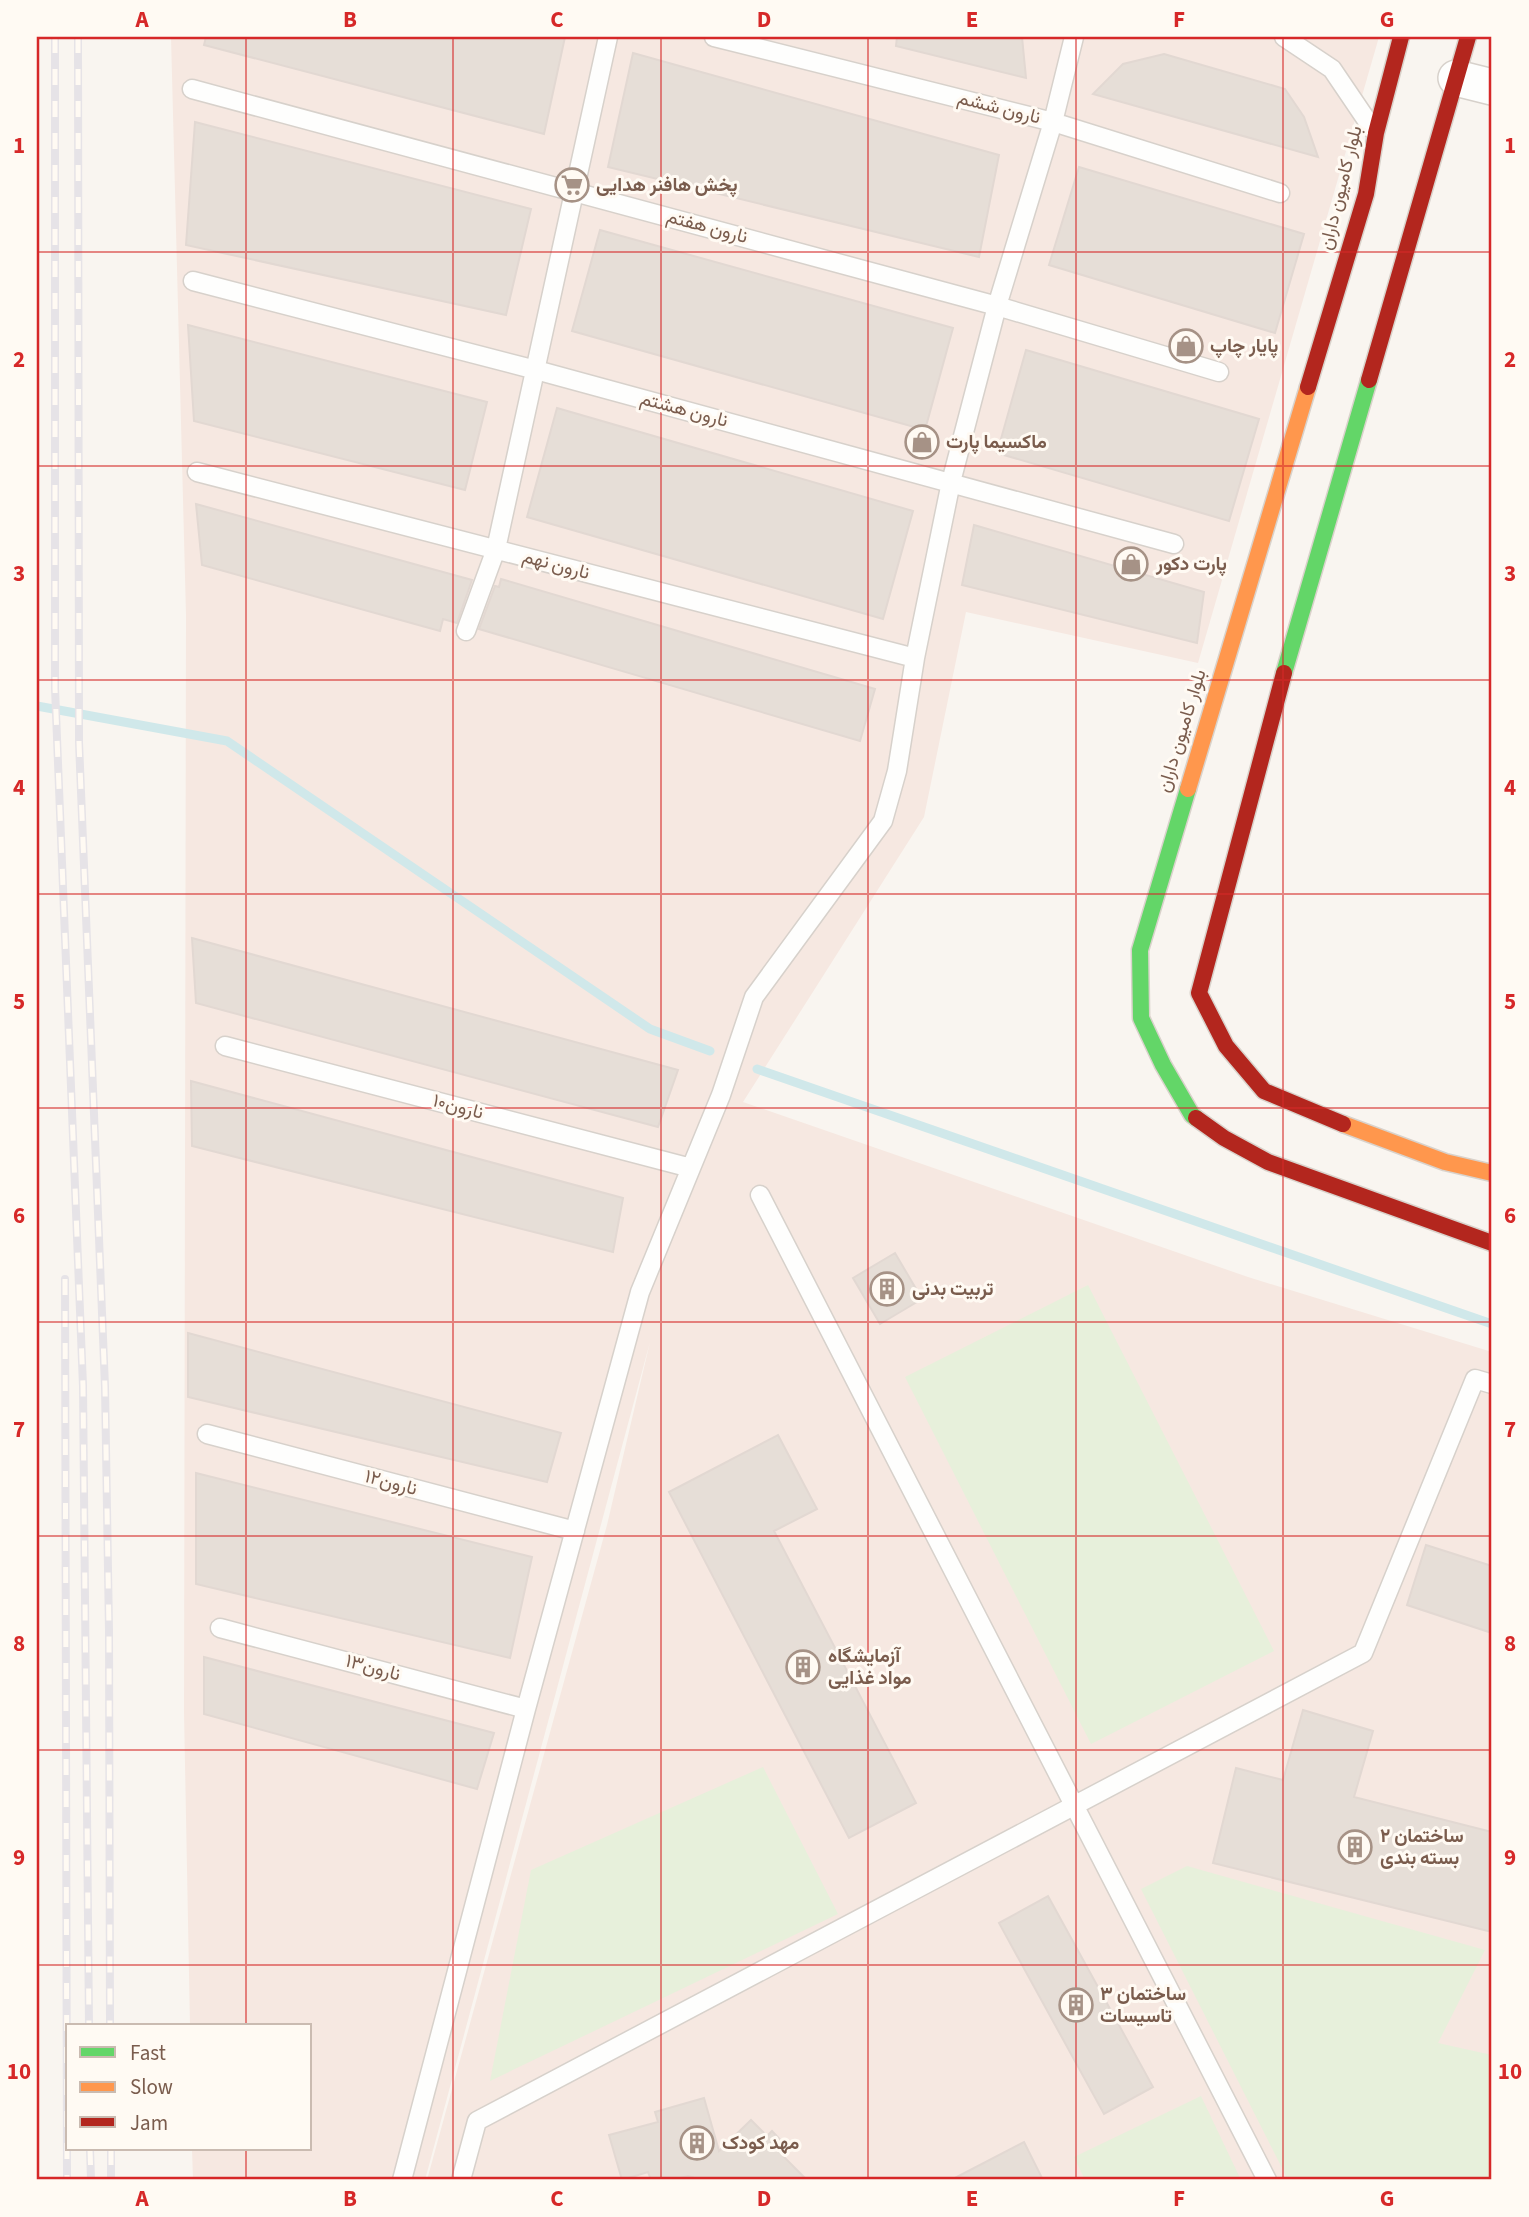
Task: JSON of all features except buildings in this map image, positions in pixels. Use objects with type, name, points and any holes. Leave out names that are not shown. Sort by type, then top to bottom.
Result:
[{"type":"main road","name":"بلوار کامیون داران","points":[[1401,37],[1376,133],[1366,194],[1140,950],[1141,1018],[1163,1065],[1192,1115],[1224,1138],[1268,1162],[1492,1243]]},
{"type":"main road","points":[[1468,37],[1284,674],[1199,993],[1226,1046],[1264,1091],[1312,1113],[1445,1162],[1492,1173]]},
{"type":"street","points":[[1456,78],[1492,87]]},
{"type":"lane","points":[[466,631],[496,550],[608,37]]},
{"type":"lane","name":"نارون ششم","points":[[714,37],[1053,122],[1280,193]]},
{"type":"lane","points":[[402,2180],[526,1709],[640,1292],[721,1095],[754,997],[883,821],[897,771],[915,658],[951,481],[997,306],[1053,122],[1074,37]]},
{"type":"lane","points":[[1284,37],[1332,69],[1376,133]]},
{"type":"lane","name":"نارون هفتم","points":[[192,89],[997,306],[1219,372]]},
{"type":"lane","name":"نارون هشتم","points":[[193,281],[951,481],[1174,544]]},
{"type":"lane","name":"نارون نهم","points":[[197,472],[915,658]]},
{"type":"lane","name":"نارون۱۰","points":[[225,1046],[691,1168]]},
{"type":"lane","points":[[760,1195],[1267,2180]]},
{"type":"lane","points":[[461,2180],[477,2121],[1363,1653],[1475,1379],[1492,1384]]},
{"type":"lane","name":"نارون۱۲","points":[[207,1434],[575,1531]]},
{"type":"lane","name":"نارون۱۳","points":[[220,1628],[526,1709]]},
{"type":"shaded area","points":[[171,37],[1379,37],[1198,663],[966,612],[924,817],[743,1102],[1248,1277],[1492,1352],[1492,2180],[427,2180],[607,1525],[650,1342],[425,2180],[193,2180],[192,2150],[312,2150],[312,2024],[190,2024],[184,1712],[186,615]]},
{"type":"green space","points":[[1088,1285],[1274,1651],[1091,1744],[905,1377]]},
{"type":"green space","points":[[763,1767],[838,1914],[490,2081],[531,1870]]},
{"type":"green space","points":[[1187,1866],[1485,1950],[1438,2043],[1492,2055],[1492,2180],[1288,2180],[1141,1889]]},
{"type":"green space","points":[[1201,2096],[1241,2180],[1085,2180],[1074,2157]]},
{"type":"waterway","points":[[37,706],[227,741],[650,1029],[710,1051]]},
{"type":"waterway","points":[[757,1069],[1492,1324]]},
{"type":"railway","points":[[55,37],[55,688],[83,1386],[89,2024]]},
{"type":"railway","points":[[78,37],[79,742],[105,1387],[110,2024]]},
{"type":"railway","points":[[65,1279],[67,2024]]},
{"type":"railway","points":[[67,2150],[67,2180]]},
{"type":"railway","points":[[90,2150],[91,2180]]},
{"type":"railway","points":[[111,2150],[111,2180]]},
{"type":"traffic: fast","points":[[1284,673],[1369,380]]},
{"type":"traffic: fast","points":[[1188,789],[1140,950],[1141,1018],[1163,1065],[1196,1118]]},
{"type":"traffic: slow","points":[[1188,789],[1308,387]]},
{"type":"traffic: slow","points":[[1343,1124],[1445,1162],[1492,1173]]},
{"type":"traffic: jam","points":[[1308,387],[1366,194],[1376,133],[1401,37]]},
{"type":"traffic: jam","points":[[1369,380],[1468,37]]},
{"type":"traffic: jam","points":[[1284,673],[1199,993],[1226,1046],[1264,1091],[1343,1124]]},
{"type":"traffic: jam","points":[[1196,1118],[1224,1138],[1268,1162],[1492,1243]]},
{"type":"place","name":"پخش هافنر هدایی","points":[[572,185]]},
{"type":"place","name":"پایار چاپ","points":[[1186,346]]},
{"type":"place","name":"ماکسیما پارت","points":[[922,442]]},
{"type":"place","name":"پارت دکور","points":[[1131,564]]},
{"type":"place","name":"تربیت بدنی","points":[[887,1289]]},
{"type":"place","name":"آزمایشگاه مواد غذایی","points":[[803,1667]]},
{"type":"place","name":"۲ ساختمان بسته بندی","points":[[1355,1847]]},
{"type":"place","name":"۳ ساختمان تاسیسات","points":[[1076,2005]]},
{"type":"place","name":"مهد کودک","points":[[697,2143]]}]
